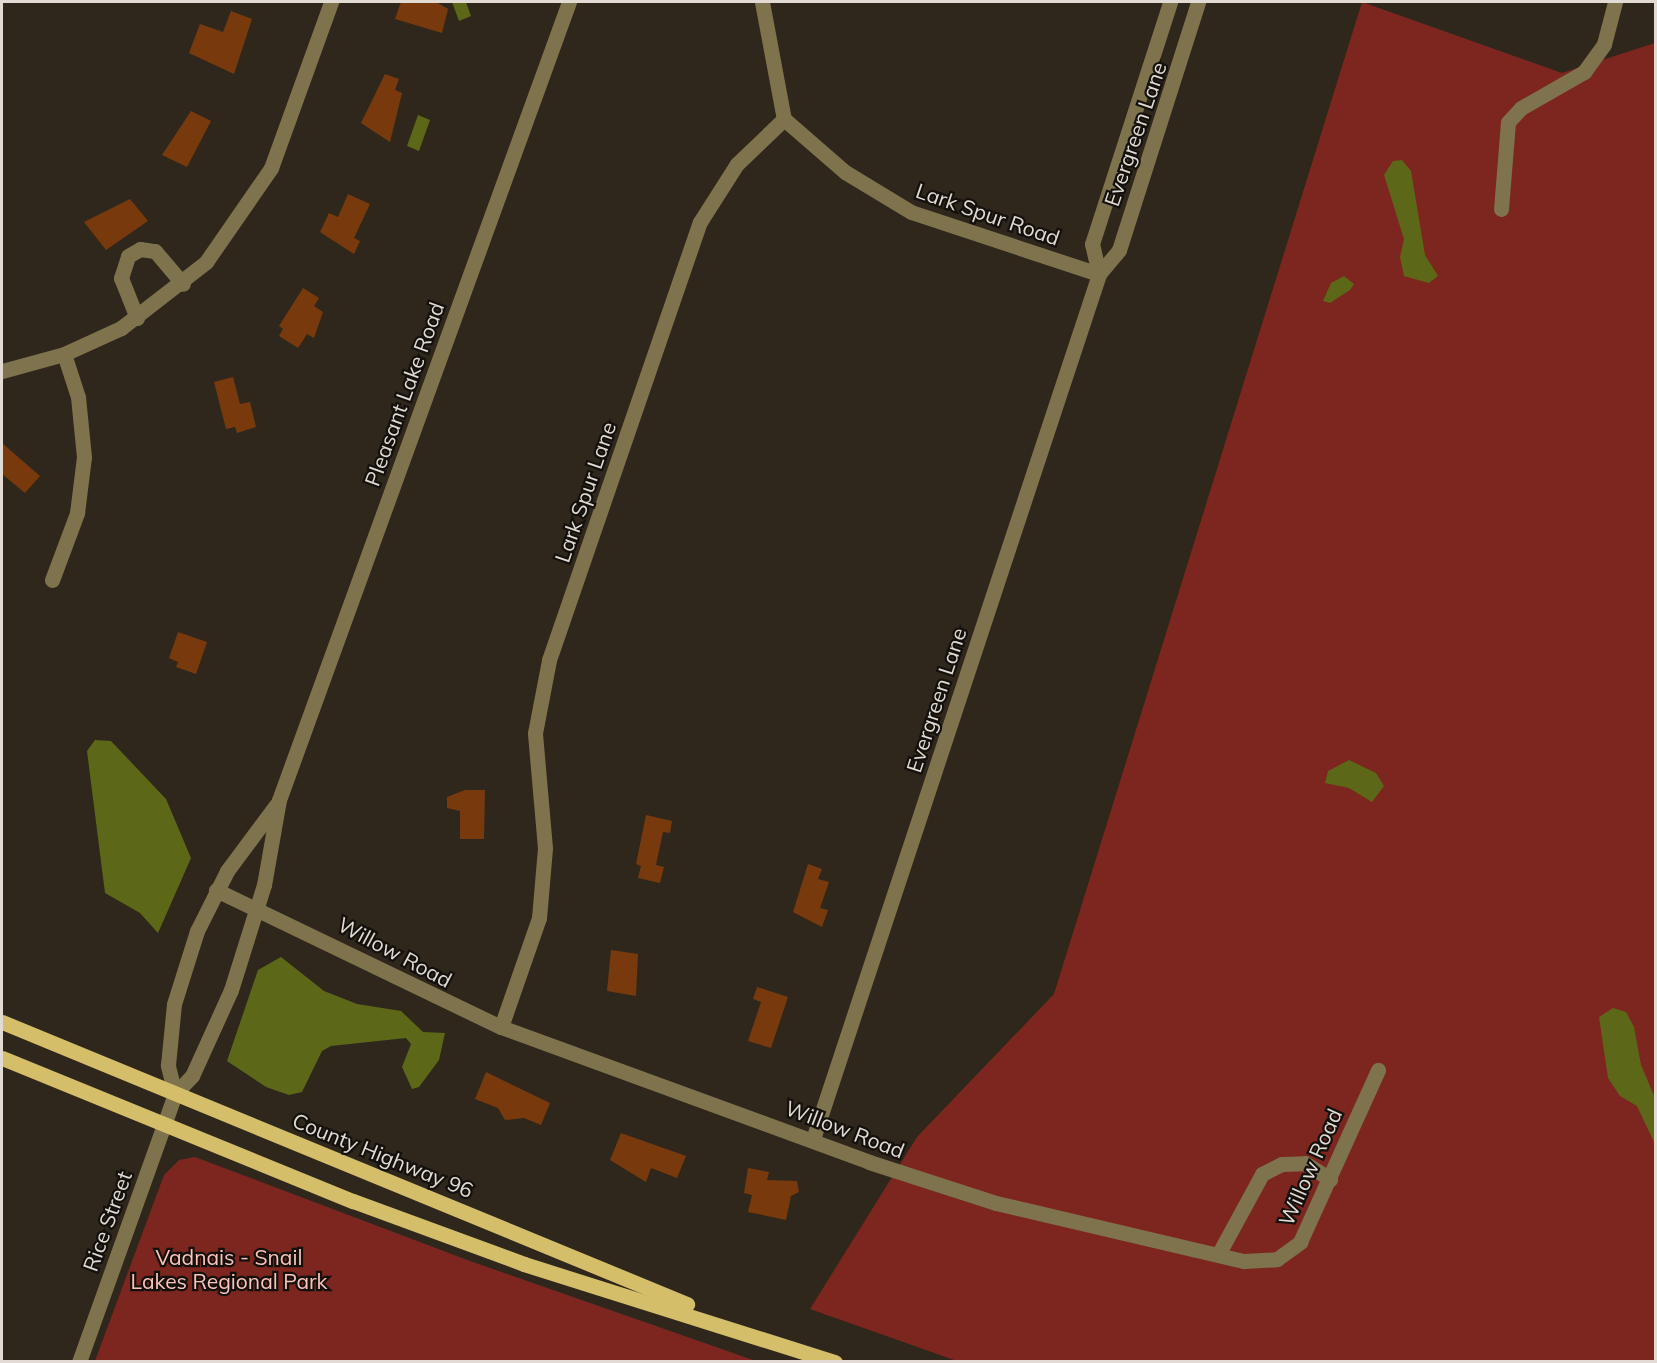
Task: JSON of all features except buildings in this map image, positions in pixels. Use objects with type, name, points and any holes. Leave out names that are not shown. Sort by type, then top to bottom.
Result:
[{"type":"main road","name":"County Highway 96","points":[[2,1022],[747,1330],[835,1362]]},
{"type":"main road","name":"County Highway 96","points":[[2,1058],[165,1125],[524,1264],[747,1330]]},
{"type":"street","points":[[2,371],[64,354],[137,318],[183,284],[231,233],[271,168],[329,2]]},
{"type":"street","name":"Pleasant Lake Road","points":[[175,1094],[192,1076],[220,1020],[258,909],[279,800],[569,2]]},
{"type":"street","points":[[762,2],[784,119]]},
{"type":"street","name":"Evergreen Lane","points":[[1099,274],[1092,244],[1170,2]]},
{"type":"street","name":"Evergreen Lane","points":[[813,1139],[1099,274],[1119,250],[1198,2]]},
{"type":"street","points":[[1501,208],[1508,122],[1521,108],[1584,72],[1604,44],[1615,2]]},
{"type":"street","name":"Lark Spur Road","points":[[784,119],[842,169],[910,212],[1099,274]]},
{"type":"street","name":"Lark Spur Lane","points":[[501,1027],[539,918],[545,848],[534,744],[549,660],[700,222],[737,164],[784,119]]},
{"type":"street","points":[[137,318],[121,278],[129,256],[140,249],[155,251],[183,284]]},
{"type":"street","points":[[52,580],[77,513],[84,457],[78,398],[64,354]]},
{"type":"street","name":"Pleasant Lake Road","points":[[175,1094],[168,1065],[174,1004],[216,890],[279,800]]},
{"type":"street","name":"Willow Road","points":[[216,890],[501,1027],[813,1139],[996,1203],[1260,1262],[1288,1252],[1308,1227],[1378,1070]]},
{"type":"street","name":"Rice Street","points":[[79,1362],[175,1094]]},
{"type":"street","points":[[1219,1253],[1262,1174],[1282,1164],[1305,1163],[1330,1179]]},
{"type":"green space","points":[[1362,2],[1562,73],[1655,43],[1655,1361],[957,1361],[810,1309],[917,1137],[1054,994]]},
{"type":"green space","name":"Vadnais - Snail Lakes Regional Park","points":[[195,1157],[470,1261],[756,1361],[95,1361],[164,1175],[179,1160]]},
{"type":"shaded area","points":[[452,2],[466,2],[471,16],[459,21]]},
{"type":"shaded area","points":[[418,115],[430,120],[419,151],[407,146]]},
{"type":"shaded area","points":[[1402,160],[1411,171],[1425,255],[1438,276],[1429,283],[1404,276],[1400,257],[1404,239],[1384,175],[1393,161]]},
{"type":"shaded area","points":[[1344,276],[1354,284],[1350,290],[1330,303],[1323,301],[1331,283]]},
{"type":"shaded area","points":[[95,740],[111,741],[166,799],[191,858],[158,933],[140,913],[105,893],[87,751]]},
{"type":"shaded area","points":[[1349,760],[1376,773],[1384,786],[1372,802],[1349,788],[1325,783],[1328,771]]},
{"type":"shaded area","points":[[281,957],[324,991],[357,1004],[401,1011],[423,1032],[445,1033],[439,1060],[419,1087],[412,1089],[402,1067],[411,1044],[406,1038],[331,1046],[322,1051],[302,1092],[289,1095],[266,1087],[227,1061],[258,970]]},
{"type":"shaded area","points":[[1613,1008],[1626,1012],[1634,1027],[1641,1065],[1655,1098],[1655,1144],[1637,1106],[1620,1096],[1608,1078],[1599,1017]]}]
